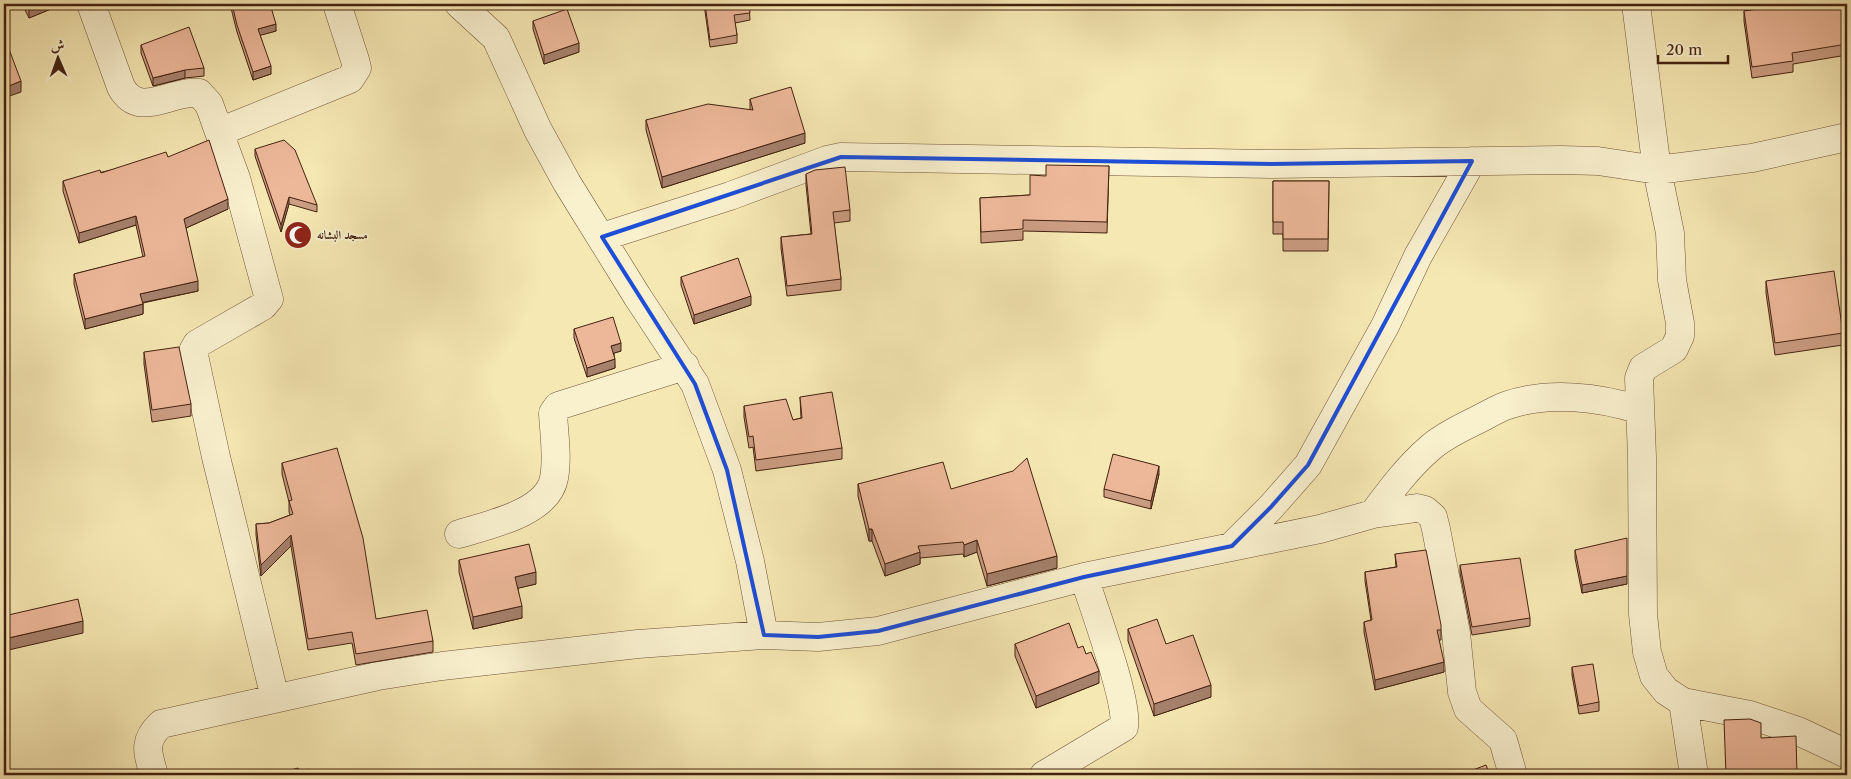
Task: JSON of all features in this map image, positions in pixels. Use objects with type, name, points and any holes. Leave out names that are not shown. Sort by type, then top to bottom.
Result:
[{"type":"street","points":[[91,4],[127,99],[147,104],[189,92],[199,93],[209,104],[236,178],[269,299],[263,306],[197,344],[193,351],[214,448],[275,698]]},
{"type":"street","points":[[219,132],[350,79],[357,68],[336,4]]},
{"type":"street","points":[[459,4],[488,30],[499,44],[538,130],[567,183],[633,290],[695,384],[727,470],[755,586],[764,635]]},
{"type":"street","points":[[1636,4],[1657,170],[1670,233],[1672,280],[1680,323],[1680,336],[1674,349],[1643,368],[1639,378],[1643,614],[1647,652],[1654,676],[1666,691],[1683,702],[1750,715],[1798,731],[1847,754]]},
{"type":"street","points":[[602,237],[730,196],[827,160],[841,157],[1262,164],[1598,161],[1657,170],[1752,158],[1847,137]]},
{"type":"street","points":[[1232,546],[1271,507],[1308,465],[1385,326],[1418,256],[1472,161]]},
{"type":"street","points":[[459,534],[524,512],[538,504],[547,493],[555,477],[553,413],[558,406],[684,366]]},
{"type":"street","points":[[1373,514],[1397,481],[1431,447],[1460,428],[1508,405],[1537,399],[1590,399],[1615,402],[1640,410]]},
{"type":"street","points":[[148,774],[148,741],[152,732],[161,724],[378,676],[547,653],[764,635],[818,637],[878,631],[1084,576],[1320,529],[1373,514],[1417,508],[1425,510],[1433,517],[1444,562],[1456,633],[1462,692],[1468,709],[1503,740],[1513,775]]},
{"type":"street","points":[[1044,775],[1124,727],[1124,714],[1113,668],[1084,576]]},
{"type":"street","points":[[1683,702],[1694,775]]},
{"type":"highlighted area","points":[[841,157],[1272,164],[1472,161],[1308,465],[1271,507],[1232,546],[1084,577],[878,631],[818,637],[764,635],[727,470],[695,384],[602,237]]},
{"type":"building","points":[[26,4],[43,4],[29,10]]},
{"type":"building","points":[[232,4],[270,4],[276,24],[258,29],[271,66],[253,72]]},
{"type":"building","points":[[705,4],[749,4],[750,13],[734,15],[737,35],[710,40]]},
{"type":"building","points":[[1804,4],[1847,4],[1847,44],[1792,53],[1793,61],[1752,67],[1744,11]]},
{"type":"building","points":[[567,9],[579,43],[544,55],[533,21]]},
{"type":"building","points":[[189,27],[204,68],[185,70],[153,78],[141,45]]},
{"type":"building","points":[[7,44],[21,81],[4,88],[4,45]]},
{"type":"building","points":[[791,87],[805,133],[662,177],[646,120],[708,104],[753,110],[750,99]]},
{"type":"building","points":[[209,140],[228,199],[184,219],[198,281],[140,294],[143,304],[85,319],[74,274],[145,256],[136,216],[79,233],[63,181],[100,170],[101,173],[166,152],[168,157]]},
{"type":"building","points":[[284,140],[295,150],[317,205],[289,197],[281,225],[255,149]]},
{"type":"building","points":[[1046,165],[1109,166],[1107,222],[1023,220],[1023,229],[981,232],[980,198],[1030,195],[1030,175],[1046,176]]},
{"type":"building","points":[[845,167],[850,210],[833,212],[841,279],[787,286],[781,237],[812,234],[806,174],[815,170]]},
{"type":"building","points":[[1273,181],[1329,181],[1328,239],[1283,239],[1283,222],[1273,222]]},
{"type":"building","points":[[738,258],[751,296],[694,315],[681,277]]},
{"type":"building","points":[[1834,271],[1843,333],[1775,343],[1766,281]]},
{"type":"building","points":[[613,317],[621,343],[611,346],[615,359],[587,368],[574,329]]},
{"type":"building","points":[[179,347],[191,404],[152,410],[144,352]]},
{"type":"building","points":[[832,392],[842,448],[756,460],[753,436],[749,437],[744,406],[786,399],[793,420],[802,418],[800,397]]},
{"type":"building","points":[[337,448],[363,538],[376,619],[427,610],[433,641],[356,654],[352,632],[308,639],[291,535],[261,565],[256,524],[269,523],[293,514],[289,501],[292,500],[282,463]]},
{"type":"building","points":[[1113,454],[1159,466],[1151,501],[1104,489]]},
{"type":"building","points":[[1027,458],[1057,556],[987,574],[977,540],[964,545],[963,542],[918,546],[920,552],[885,564],[872,529],[869,529],[858,484],[943,462],[951,489],[1013,471]]},
{"type":"building","points":[[1627,538],[1627,576],[1582,585],[1575,550]]},
{"type":"building","points":[[529,544],[536,572],[515,577],[522,606],[473,617],[459,560]]},
{"type":"building","points":[[1426,550],[1441,625],[1441,630],[1437,630],[1444,662],[1375,680],[1364,622],[1372,620],[1365,572],[1397,567],[1395,554]]},
{"type":"building","points":[[1520,558],[1530,618],[1472,627],[1460,565]]},
{"type":"building","points":[[78,599],[83,621],[4,639],[4,616]]},
{"type":"building","points":[[1157,619],[1166,644],[1193,635],[1211,685],[1154,704],[1128,629]]},
{"type":"building","points":[[1069,623],[1078,648],[1083,646],[1086,654],[1091,652],[1099,671],[1036,696],[1015,644]]},
{"type":"building","points":[[1593,664],[1599,702],[1579,706],[1572,667]]},
{"type":"building","points":[[1750,719],[1761,723],[1761,738],[1796,736],[1797,775],[1726,775],[1724,720]]},
{"type":"building","points":[[1486,765],[1490,775],[1460,775]]},
{"type":"building","points":[[298,768],[301,772],[309,769],[311,775],[277,774]]},
{"type":"place","name":"مسجد البشانه","points":[[298,235]]}]
